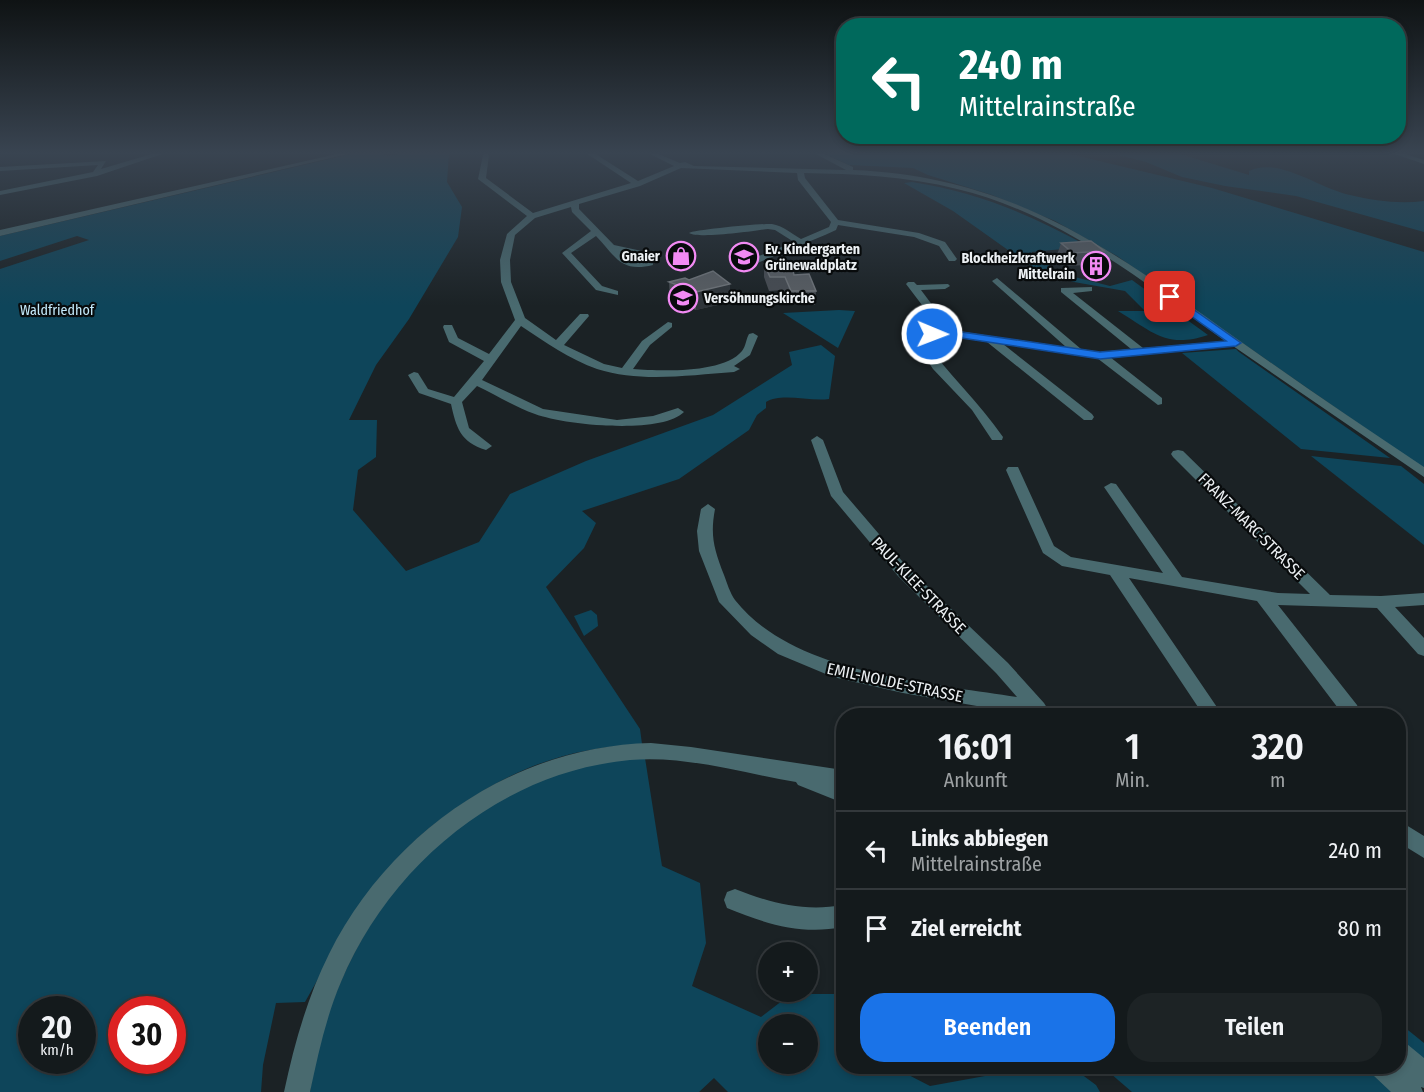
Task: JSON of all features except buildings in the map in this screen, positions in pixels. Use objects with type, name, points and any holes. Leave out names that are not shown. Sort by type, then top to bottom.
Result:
[{"type":"street","points":[[0,231],[123,204]]},
{"type":"street","points":[[516,204],[532,216]]},
{"type":"street","points":[[572,204],[532,216],[511,234],[505,260],[506,282],[520,320],[557,346],[600,366],[625,372],[650,374],[734,369]]},
{"type":"street","points":[[575,204],[575,210],[611,247]]},
{"type":"street","points":[[821,204],[835,222],[916,235],[942,244],[952,259]]},
{"type":"street","points":[[1010,204],[1071,232],[1137,273],[1424,473]]},
{"type":"street","points":[[747,264],[833,228],[835,222]]},
{"type":"street","points":[[693,233],[706,231],[716,233],[768,226],[778,228],[800,242]]},
{"type":"street","points":[[597,231],[566,253],[599,288],[615,293]]},
{"type":"street","points":[[997,281],[1078,352]]},
{"type":"street","points":[[945,286],[913,286],[948,333]]},
{"type":"street","points":[[1089,289],[1064,290],[1141,352]]},
{"type":"street","points":[[557,346],[567,332],[578,326],[584,316]]},
{"type":"street","points":[[456,402],[475,381],[520,320]]},
{"type":"street","points":[[625,372],[646,343],[668,325]]},
{"type":"street","points":[[448,327],[453,340],[490,359]]},
{"type":"street","points":[[997,437],[976,407],[937,366],[915,336],[948,333],[1100,356],[1236,343]]},
{"type":"street","points":[[715,370],[740,360],[750,350],[753,336]]},
{"type":"street","points":[[990,339],[1088,417]]},
{"type":"street","points":[[1100,356],[1158,401]]},
{"type":"street","points":[[414,375],[423,391],[456,402]]},
{"type":"street","points":[[475,381],[540,412],[617,424],[655,420],[678,412]]},
{"type":"street","points":[[456,402],[463,430],[486,446]]},
{"type":"street","points":[[1361,430],[1424,481]]},
{"type":"street","name":"PAUL-KLEE-STRASSE","points":[[817,440],[836,493],[903,572],[1002,668],[1037,708]]},
{"type":"street","name":"FRANZ-MARC-STRASSE","points":[[1178,454],[1325,599]]},
{"type":"street","name":"FRANZ-MARC-STRASSE","points":[[1013,470],[1048,549],[1067,562],[1262,596],[1381,602],[1424,599]]},
{"type":"street","points":[[1111,487],[1176,580]]},
{"type":"street","name":"EMIL-NOLDE-STRASSE","points":[[708,509],[704,531],[707,551],[727,602],[757,631],[784,649],[823,668],[1020,708]]},
{"type":"street","points":[[1115,570],[1209,708]]},
{"type":"street","points":[[1262,596],[1348,708]]},
{"type":"street","points":[[1381,602],[1424,649]]},
{"type":"street","points":[[297,1092],[303,1060],[319,1007],[345,947],[367,912],[399,870],[447,824],[477,802],[531,774],[600,754],[667,752],[836,778]]},
{"type":"street","points":[[788,772],[836,791]]},
{"type":"street","points":[[1406,836],[1424,848]]},
{"type":"street","points":[[735,900],[771,915],[801,920],[836,917]]},
{"type":"street","points":[[1406,1060],[1424,1075]]},
{"type":"street","points":[[1391,1074],[1410,1092]]},
{"type":"green space","name":"Waldfriedhof","points":[[137,204],[460,204],[462,207],[458,237],[409,319],[376,365],[349,420],[377,420],[376,457],[358,470],[353,510],[406,571],[479,542],[510,494],[586,461],[713,415],[792,365],[789,352],[821,345],[835,356],[829,399],[788,397],[766,402],[766,408],[757,415],[749,430],[679,479],[582,511],[596,523],[584,548],[546,587],[640,729],[642,744],[615,746],[566,755],[521,771],[478,794],[419,837],[386,874],[361,909],[305,1002],[276,1003],[263,1065],[261,1092],[0,1092],[0,269],[89,240],[77,236],[0,261],[0,236]]},
{"type":"green space","points":[[941,204],[998,204],[1063,233],[1084,244],[1085,247],[1031,252],[1059,273],[1110,286],[1132,280],[1208,335],[1181,340],[1170,339],[1151,332],[1118,311],[1145,311],[1125,291],[1074,282],[1039,272]]},
{"type":"green space","points":[[1014,204],[1265,204],[1424,252],[1424,469],[1117,256],[1055,221]]},
{"type":"green space","points":[[1324,204],[1424,204],[1424,232]]},
{"type":"green space","points":[[855,311],[838,348],[783,313]]},
{"type":"green space","points":[[1236,349],[1390,458],[1301,449],[1182,353]]},
{"type":"green space","points":[[1311,456],[1401,466],[1424,484],[1424,545]]},
{"type":"green space","points":[[591,610],[597,615],[598,626],[584,636],[574,616]]},
{"type":"green space","points":[[645,758],[662,866],[700,883],[706,943],[692,986],[758,1016],[758,1074],[818,1074],[818,1014],[765,1014],[781,1002],[818,1002],[818,994],[836,994],[836,1074],[907,1074],[930,1086],[996,1074],[1081,1074],[1096,1085],[1100,1092],[728,1092],[714,1078],[699,1092],[310,1092],[324,1028],[334,998],[362,939],[399,885],[448,832],[463,821],[526,785],[585,764]]},
{"type":"green space","points":[[1406,1028],[1424,1043],[1424,1060],[1406,1045]]},
{"type":"green space","points":[[1111,1074],[1376,1074],[1398,1092],[1132,1092]]},
{"type":"place","name":"Gnaier","points":[[681,256]]},
{"type":"place","name":"Ev. Kindergarten Grünewaldplatz","points":[[744,257]]},
{"type":"place","name":"Blockheizkraftwerk Mittelrain","points":[[1096,266]]},
{"type":"place","name":"Versöhnungskirche","points":[[683,298]]},
{"type":"route","points":[[932,334],[948,333],[1100,356],[1236,343],[1170,297]]}]
